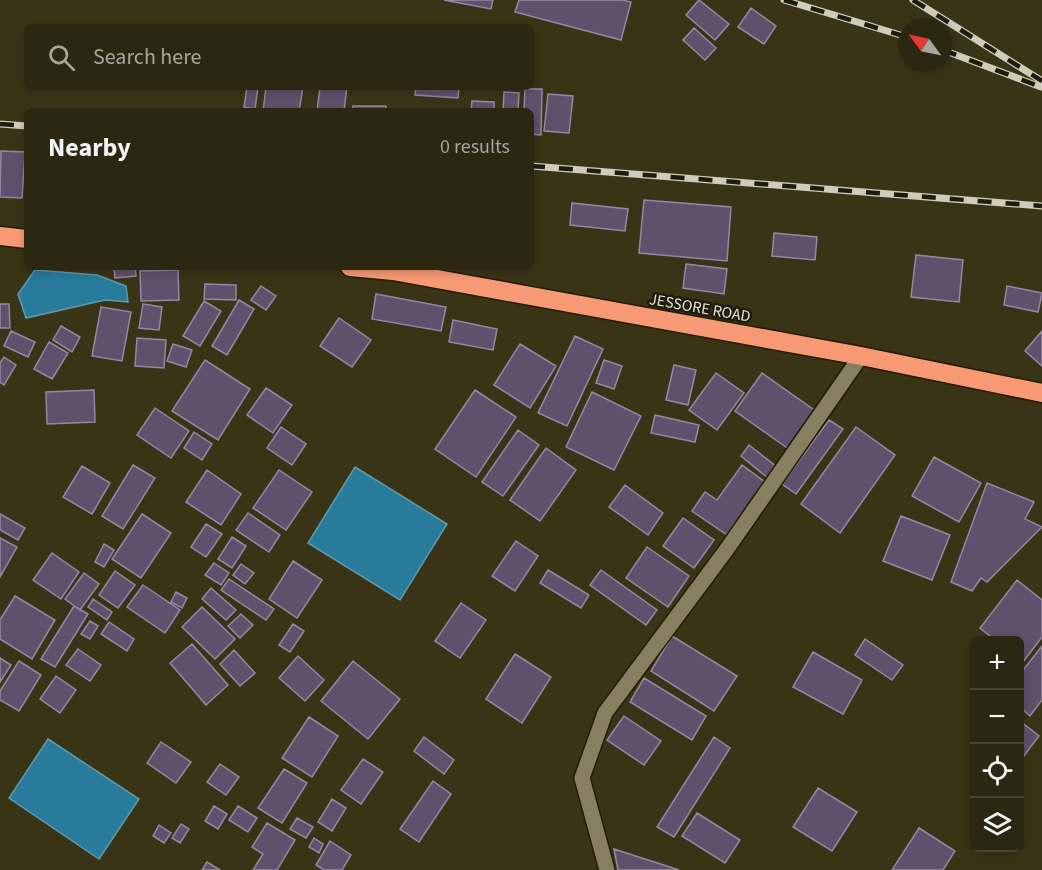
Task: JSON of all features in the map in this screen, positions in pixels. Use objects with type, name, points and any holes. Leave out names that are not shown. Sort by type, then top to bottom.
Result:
[{"type":"highway","points":[[0,236],[24,239]]},
{"type":"highway","name":"JESSORE ROAD","points":[[382,270],[861,356],[1042,393]]},
{"type":"street","points":[[607,870],[582,778],[605,713],[727,549],[861,356]]},
{"type":"water","points":[[35,270],[97,275],[126,286],[128,302],[105,300],[26,318],[18,294]]},
{"type":"water","points":[[355,467],[447,524],[400,600],[308,543]]},
{"type":"water","points":[[48,739],[139,799],[99,859],[9,798]]},
{"type":"building","points":[[444,0],[493,0],[491,9]]},
{"type":"building","points":[[519,0],[622,0],[631,2],[621,40],[515,12]]},
{"type":"building","points":[[699,0],[729,24],[715,40],[686,15]]},
{"type":"building","points":[[751,8],[776,26],[764,44],[738,27]]},
{"type":"building","points":[[694,28],[716,48],[705,60],[683,40]]},
{"type":"building","points":[[542,89],[541,135],[534,134],[534,108],[524,108],[525,90]]},
{"type":"building","points":[[247,90],[258,90],[255,108],[244,107]]},
{"type":"building","points":[[266,90],[302,90],[300,108],[263,108]]},
{"type":"building","points":[[320,90],[347,90],[344,108],[317,108]]},
{"type":"building","points":[[416,90],[459,90],[458,98],[415,95]]},
{"type":"building","points":[[504,92],[519,93],[518,108],[503,108]]},
{"type":"building","points":[[548,94],[573,96],[569,133],[544,131]]},
{"type":"building","points":[[472,101],[494,102],[494,108],[471,108]]},
{"type":"building","points":[[353,106],[386,106],[386,108],[353,108]]},
{"type":"building","points":[[1,151],[24,152],[22,198],[0,197]]},
{"type":"building","points":[[644,200],[731,207],[727,261],[639,253]]},
{"type":"building","points":[[572,203],[628,209],[625,231],[570,225]]},
{"type":"building","points":[[774,233],[817,237],[815,260],[772,256]]},
{"type":"building","points":[[916,255],[963,260],[959,302],[911,297]]},
{"type":"building","points":[[686,264],[727,269],[724,294],[683,288]]},
{"type":"building","points":[[114,270],[135,270],[136,276],[115,278]]},
{"type":"building","points":[[178,270],[179,300],[141,301],[140,271]]},
{"type":"building","points":[[205,284],[236,285],[236,300],[204,299]]},
{"type":"building","points":[[261,286],[276,296],[266,310],[251,300]]},
{"type":"building","points":[[1007,286],[1042,293],[1038,312],[1004,305]]},
{"type":"building","points":[[376,294],[446,307],[441,331],[372,319]]},
{"type":"building","points":[[239,300],[254,309],[227,355],[212,346]]},
{"type":"building","points":[[204,301],[221,311],[200,346],[183,336]]},
{"type":"building","points":[[0,304],[9,304],[10,328],[0,328]]},
{"type":"building","points":[[143,304],[162,307],[159,330],[139,328]]},
{"type":"building","points":[[101,307],[131,312],[122,361],[92,356]]},
{"type":"building","points":[[339,318],[371,340],[352,367],[320,346]]},
{"type":"building","points":[[453,320],[497,329],[493,350],[449,342]]},
{"type":"building","points":[[61,326],[80,337],[72,352],[53,340]]},
{"type":"building","points":[[11,331],[35,342],[28,357],[4,346]]},
{"type":"building","points":[[1042,331],[1042,366],[1025,351]]},
{"type":"building","points":[[575,336],[603,349],[567,426],[538,413]]},
{"type":"building","points":[[137,338],[166,340],[164,368],[135,366]]},
{"type":"building","points":[[49,342],[68,353],[52,379],[34,369]]},
{"type":"building","points":[[173,344],[192,350],[186,367],[167,361]]},
{"type":"building","points":[[520,344],[556,366],[530,408],[494,385]]},
{"type":"building","points":[[4,357],[16,365],[4,385],[0,382],[0,363]]},
{"type":"building","points":[[205,360],[250,389],[218,440],[172,411]]},
{"type":"building","points":[[604,360],[622,366],[614,389],[596,383]]},
{"type":"building","points":[[674,365],[696,370],[688,405],[666,400]]},
{"type":"building","points":[[716,373],[744,393],[717,430],[689,410]]},
{"type":"building","points":[[762,373],[817,412],[790,450],[735,411]]},
{"type":"building","points":[[266,388],[292,405],[273,433],[247,415]]},
{"type":"building","points":[[94,390],[95,422],[47,424],[46,392]]},
{"type":"building","points":[[475,390],[516,417],[476,477],[435,449]]},
{"type":"building","points":[[592,392],[641,416],[614,470],[566,447]]},
{"type":"building","points":[[155,408],[189,431],[171,458],[137,435]]},
{"type":"building","points":[[655,415],[699,425],[695,442],[651,433]]},
{"type":"building","points":[[829,420],[843,429],[796,494],[782,484]]},
{"type":"building","points":[[281,427],[306,444],[292,465],[267,448]]},
{"type":"building","points":[[856,427],[895,455],[840,533],[801,504]]},
{"type":"building","points":[[518,430],[539,445],[503,496],[482,482]]},
{"type":"building","points":[[194,432],[212,444],[202,460],[184,448]]},
{"type":"building","points":[[749,445],[777,467],[768,478],[741,456]]},
{"type":"building","points":[[546,448],[576,470],[540,521],[510,500]]},
{"type":"building","points":[[934,457],[981,483],[959,522],[912,496]]},
{"type":"building","points":[[133,465],[155,478],[123,529],[102,516]]},
{"type":"building","points":[[742,465],[765,482],[727,535],[692,511],[705,492],[717,500]]},
{"type":"building","points":[[82,466],[110,483],[92,514],[63,497]]},
{"type":"building","points":[[207,470],[241,494],[221,525],[186,502]]},
{"type":"building","points":[[279,470],[312,492],[286,530],[253,508]]},
{"type":"building","points":[[987,483],[1034,502],[1025,519],[1042,527],[987,582],[981,578],[972,591],[951,582]]},
{"type":"building","points":[[625,485],[663,513],[648,535],[609,507]]},
{"type":"building","points":[[248,513],[280,535],[269,552],[236,530]]},
{"type":"building","points":[[0,514],[25,528],[18,540],[0,530]]},
{"type":"building","points":[[142,514],[171,533],[141,578],[112,559]]},
{"type":"building","points":[[901,516],[950,535],[932,580],[883,561]]},
{"type":"building","points":[[683,518],[714,540],[694,568],[663,546]]},
{"type":"building","points":[[206,524],[222,534],[206,557],[191,547]]},
{"type":"building","points":[[232,537],[246,546],[232,568],[218,559]]},
{"type":"building","points":[[0,538],[17,547],[0,577]]},
{"type":"building","points":[[516,541],[538,556],[515,591],[492,576]]},
{"type":"building","points":[[104,544],[114,550],[104,567],[95,562]]},
{"type":"building","points":[[647,547],[689,576],[668,607],[626,578]]},
{"type":"building","points":[[52,553],[79,572],[61,599],[33,580]]},
{"type":"building","points":[[293,561],[322,580],[297,618],[269,599]]},
{"type":"building","points":[[214,563],[229,573],[221,585],[205,575]]},
{"type":"building","points":[[241,564],[254,573],[245,584],[233,575]]},
{"type":"building","points":[[548,570],[589,595],[581,608],[540,583]]},
{"type":"building","points":[[601,570],[657,610],[646,625],[590,585]]},
{"type":"building","points":[[115,571],[135,585],[118,608],[99,595]]},
{"type":"building","points":[[84,573],[99,584],[80,610],[65,599]]},
{"type":"building","points":[[229,579],[274,609],[266,620],[221,590]]},
{"type":"building","points":[[1017,580],[1042,600],[1042,637],[1024,661],[1024,636],[990,636],[980,628]]},
{"type":"building","points":[[143,585],[180,610],[165,633],[127,607]]},
{"type":"building","points":[[211,588],[236,610],[226,620],[202,599]]},
{"type":"building","points":[[176,592],[187,598],[182,608],[171,602]]},
{"type":"building","points":[[15,596],[55,620],[32,659],[0,639],[0,620]]},
{"type":"building","points":[[93,599],[112,612],[107,620],[88,607]]},
{"type":"building","points":[[461,603],[486,620],[460,658],[435,641]]},
{"type":"building","points":[[74,606],[88,614],[55,667],[41,659]]},
{"type":"building","points":[[202,607],[235,639],[215,659],[182,627]]},
{"type":"building","points":[[241,614],[253,625],[240,638],[228,626]]},
{"type":"building","points":[[90,621],[98,626],[90,639],[81,634]]},
{"type":"building","points":[[109,622],[134,639],[127,651],[101,634]]},
{"type":"building","points":[[293,624],[304,631],[290,652],[279,645]]},
{"type":"building","points":[[672,636],[737,676],[714,711],[651,671]]},
{"type":"building","points":[[865,639],[903,665],[892,680],[855,655]]},
{"type":"building","points":[[192,644],[228,685],[206,705],[170,663]]},
{"type":"building","points":[[1042,646],[1042,700],[1030,716],[1024,711],[1024,669]]},
{"type":"building","points":[[78,649],[101,665],[90,681],[66,665]]},
{"type":"building","points":[[234,650],[255,673],[240,686],[220,664]]},
{"type":"building","points":[[813,652],[862,680],[843,714],[793,687]]},
{"type":"building","points":[[515,654],[551,677],[522,723],[486,699]]},
{"type":"building","points":[[298,656],[324,680],[305,701],[279,678]]},
{"type":"building","points":[[0,658],[11,665],[0,682]]},
{"type":"building","points":[[19,661],[41,675],[19,711],[0,700],[0,691]]},
{"type":"building","points":[[353,661],[400,699],[368,739],[321,701]]},
{"type":"building","points":[[56,676],[76,690],[60,713],[40,699]]},
{"type":"building","points":[[644,678],[706,716],[692,740],[630,702]]},
{"type":"building","points":[[624,716],[661,741],[644,765],[607,740]]},
{"type":"building","points":[[309,717],[338,736],[312,777],[282,758]]},
{"type":"building","points":[[1024,724],[1039,736],[1024,756]]},
{"type":"building","points":[[424,737],[454,760],[444,774],[414,751]]},
{"type":"building","points":[[714,737],[730,748],[674,837],[657,827]]},
{"type":"building","points":[[161,742],[191,762],[176,783],[147,763]]},
{"type":"building","points":[[363,759],[383,772],[361,804],[341,790]]},
{"type":"building","points":[[220,764],[239,777],[226,795],[207,782]]},
{"type":"building","points":[[284,769],[307,783],[282,823],[258,808]]},
{"type":"building","points":[[433,781],[451,794],[419,842],[400,829]]},
{"type":"building","points":[[818,788],[857,812],[832,851],[793,827]]},
{"type":"building","points":[[332,799],[346,808],[332,831],[318,822]]},
{"type":"building","points":[[214,806],[227,814],[218,829],[205,821]]},
{"type":"building","points":[[238,806],[257,818],[248,832],[229,820]]},
{"type":"building","points":[[697,813],[740,840],[725,863],[682,836]]},
{"type":"building","points":[[297,818],[313,827],[306,838],[290,829]]},
{"type":"building","points":[[267,823],[295,840],[277,870],[253,870],[263,854],[252,847]]},
{"type":"building","points":[[181,824],[189,829],[180,843],[172,838]]},
{"type":"building","points":[[159,825],[171,833],[164,843],[153,836]]},
{"type":"building","points":[[919,828],[955,851],[943,870],[892,870]]},
{"type":"building","points":[[314,838],[323,844],[319,853],[309,847]]},
{"type":"building","points":[[330,841],[351,855],[342,870],[324,870],[316,865]]},
{"type":"building","points":[[614,849],[679,870],[618,870]]},
{"type":"building","points":[[207,862],[220,870],[202,870]]},
{"type":"railway","points":[[784,0],[898,34]]},
{"type":"railway","points":[[913,0],[1042,81]]},
{"type":"railway","points":[[952,53],[1041,87]]},
{"type":"railway","points":[[0,124],[24,126]]},
{"type":"railway","points":[[534,166],[1042,206]]}]
